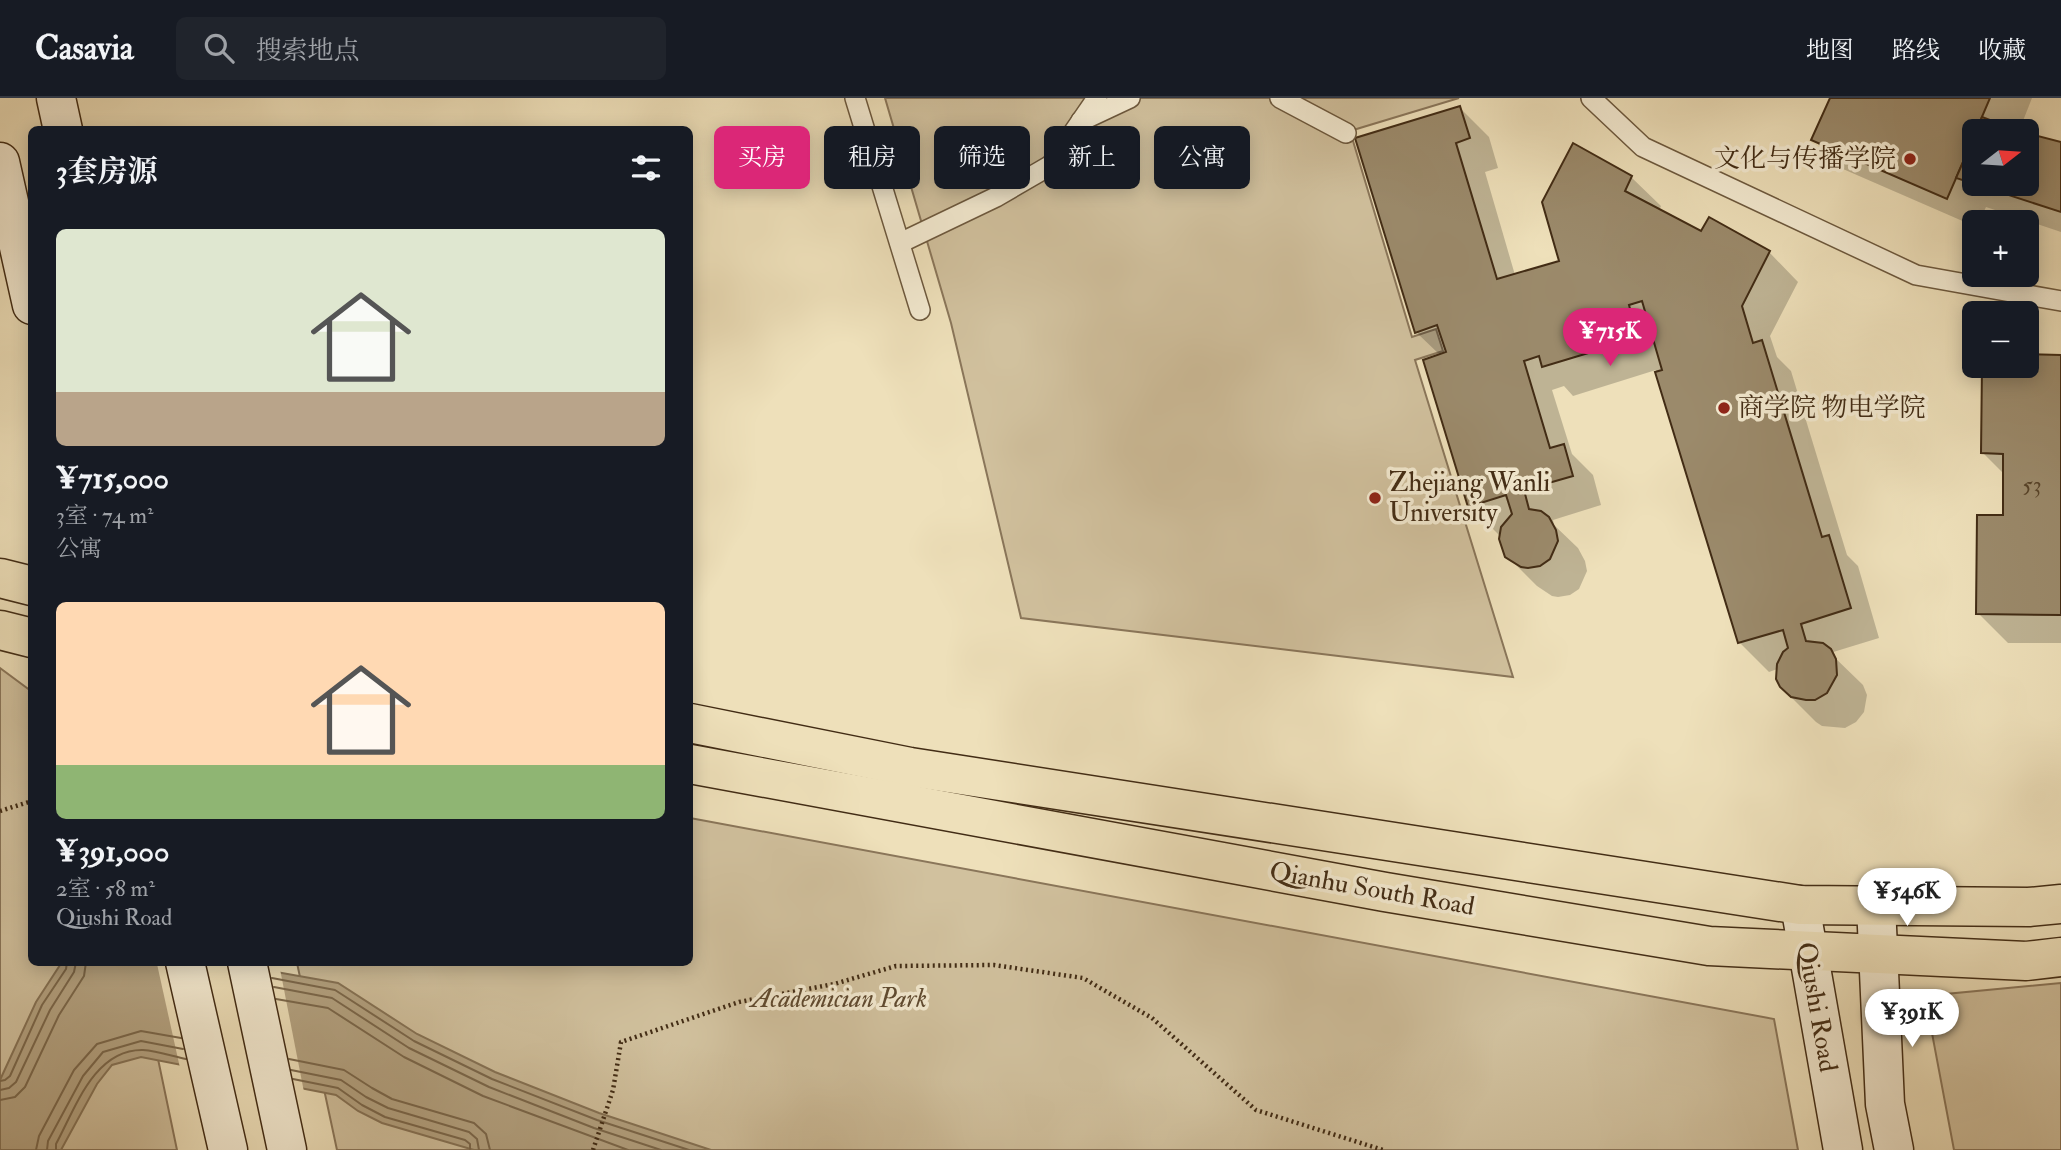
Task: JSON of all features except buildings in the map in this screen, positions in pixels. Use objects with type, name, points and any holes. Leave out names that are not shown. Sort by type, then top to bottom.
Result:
[{"type":"main road","points":[[56,98],[61,126]]},
{"type":"main road","points":[[0,162],[28,287]]},
{"type":"main road","points":[[0,578],[28,585]]},
{"type":"main road","points":[[0,630],[28,637]]},
{"type":"main road","name":"Qianhu South Road","points":[[693,724],[910,767],[1800,905],[2029,907],[2061,904]]},
{"type":"main road","name":"Qianhu South Road","points":[[693,765],[1385,892],[1709,946],[2026,961],[2061,957]]},
{"type":"main road","name":"Qiushi Road","points":[[1800,905],[1843,1150]]},
{"type":"main road","points":[[1876,905],[1885,1104],[1895,1150]]},
{"type":"main road","points":[[186,966],[228,1150]]},
{"type":"main road","points":[[248,966],[283,1133]]},
{"type":"lane","points":[[855,98],[920,310]]},
{"type":"lane","points":[[900,243],[996,197],[1051,165],[1097,98]]},
{"type":"lane","points":[[1080,121],[1130,98]]},
{"type":"lane","points":[[1280,98],[1346,133]]},
{"type":"lane","points":[[1591,98],[1643,148],[1916,275],[2061,301]]},
{"type":"path","points":[[0,811],[28,802]]},
{"type":"path","points":[[593,1150],[613,1090],[621,1042],[739,1002],[834,984],[896,966],[994,965],[1083,978],[1152,1018],[1256,1110],[1383,1150]]},
{"type":"green space","points":[[885,98],[1459,98],[1350,131],[1412,337],[1436,329],[1443,351],[1415,360],[1513,677],[1021,618],[951,323],[912,189],[920,189],[920,126],[893,126]]},
{"type":"green space","points":[[0,668],[28,689],[28,966],[139,966],[177,1150],[0,1150]]},
{"type":"green space","name":"Academician Park","points":[[693,819],[1774,1019],[1798,1150],[337,1150],[298,966],[693,966]]},
{"type":"green space","points":[[2061,983],[2061,1150],[1954,1150],[1925,996]]},
{"type":"water","points":[[59,966],[243,966],[338,983],[417,1034],[495,1072],[599,1113],[711,1150],[474,1150],[382,1123],[358,1111],[336,1095],[141,1057],[112,1065],[97,1084],[61,1150],[0,1150],[0,1080],[36,1002]]},
{"type":"pier","points":[[157,966],[265,966],[280,969],[304,1092],[180,1068]]},
{"type":"place","name":"文化与传播学院","points":[[1910,159]]},
{"type":"place","name":"商学院 物电学院","points":[[1724,408]]},
{"type":"place","name":"Zhejiang Wanli University","points":[[1375,498]]}]
